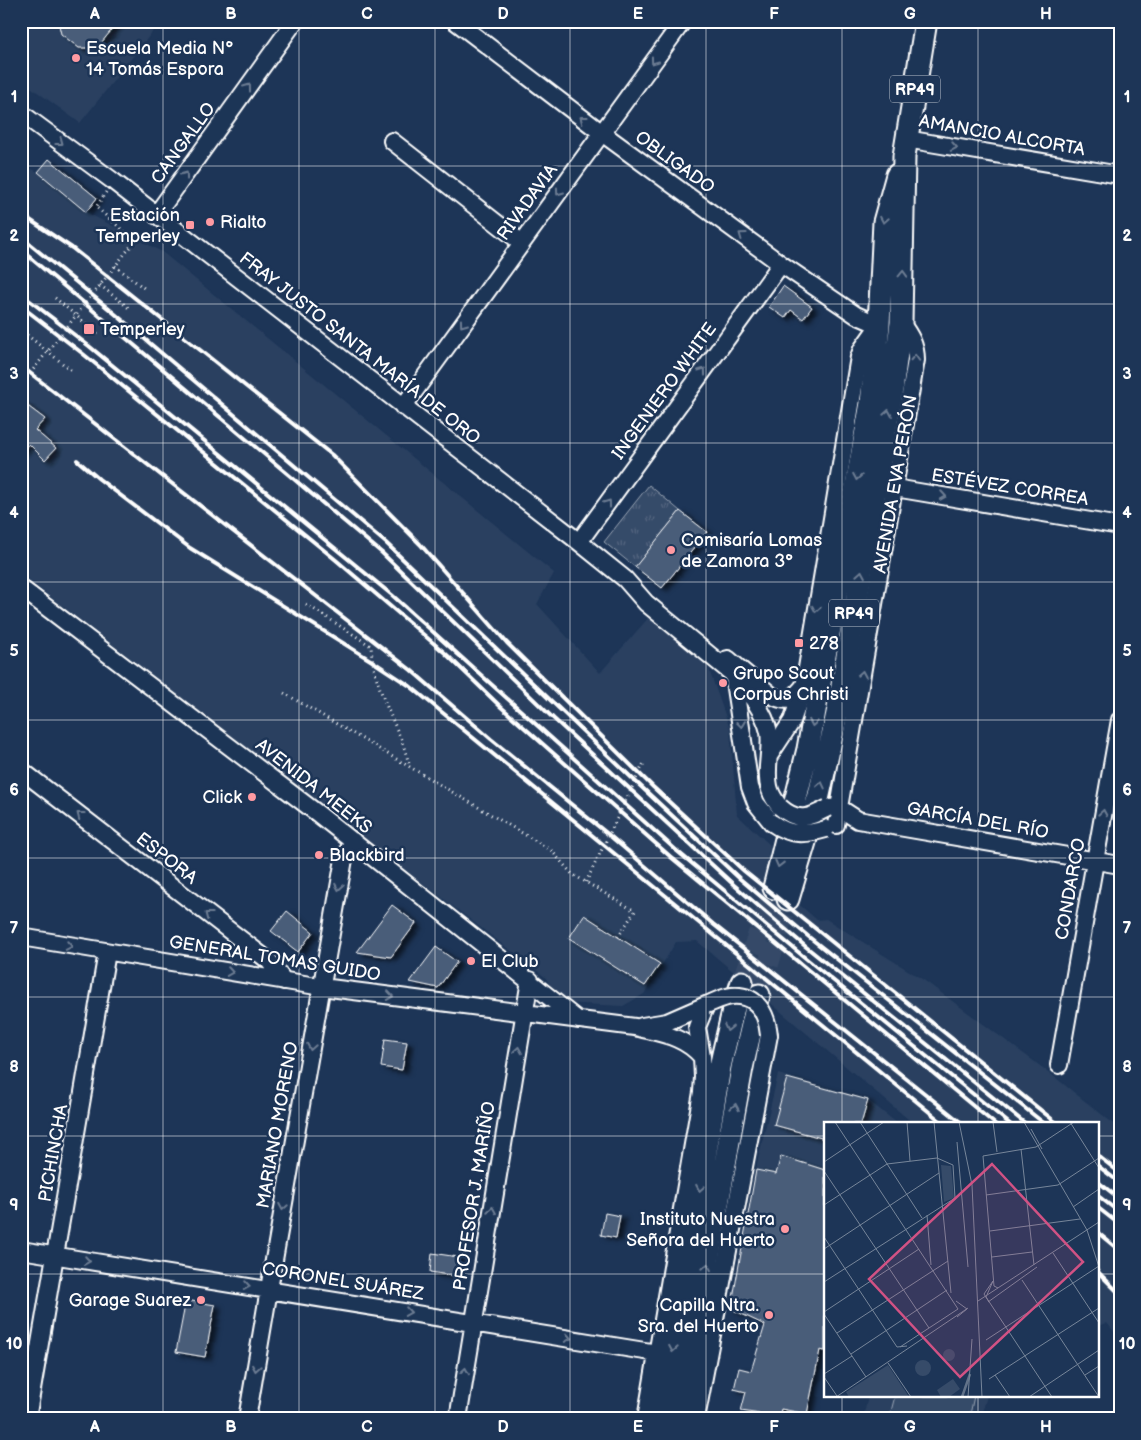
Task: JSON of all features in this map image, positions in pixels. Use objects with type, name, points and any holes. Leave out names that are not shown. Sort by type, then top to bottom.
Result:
[{"type":"main road","name":"RP49","points":[[905,148],[901,323],[890,398],[838,709],[818,795],[781,893],[871,403],[879,325],[884,222],[905,148],[926,21]]},
{"type":"main road","points":[[661,1419],[720,1067],[742,982]]},
{"type":"main road","points":[[680,1419],[742,1068],[759,995]]},
{"type":"street","name":"CANGALLO","points":[[156,215],[295,21]]},
{"type":"street","name":"OBLIGADO","points":[[455,21],[602,133],[781,264],[856,315],[879,325]]},
{"type":"street","name":"RIVADAVIA","points":[[403,407],[683,21]]},
{"type":"street","name":"FRAY JUSTO SANTA MARÍA DE ORO","points":[[21,113],[113,181],[579,542],[626,579],[646,603],[735,670],[779,699],[792,699],[804,686]]},
{"type":"street","points":[[392,141],[522,243]]},
{"type":"street","name":"AMANCIO ALCORTA","points":[[905,148],[1120,175]]},
{"type":"street","name":"INGENIERO WHITE","points":[[579,542],[781,264]]},
{"type":"street","name":"AVENIDA EVA PERÓN","points":[[831,827],[833,808],[895,488],[916,360],[916,350],[913,342],[901,323]]},
{"type":"street","points":[[769,756],[792,722],[804,686],[859,357],[862,349],[879,325]]},
{"type":"street","name":"ESTÉVEZ CORREA","points":[[895,488],[1120,526]]},
{"type":"street","name":"AVENIDA MEEKS","points":[[21,588],[354,841],[578,1020]]},
{"type":"street","points":[[735,670],[763,714],[768,730],[768,784],[772,795],[780,807],[793,816],[806,818],[833,808]]},
{"type":"street","name":"GARCÍA DEL RÍO","points":[[735,670],[735,688],[750,788],[756,803],[772,823],[788,832],[800,834],[858,820]]},
{"type":"street","name":"CONDARCO","points":[[1059,1065],[1120,720]]},
{"type":"street","name":"ESPORA","points":[[21,770],[269,961],[284,981]]},
{"type":"street","name":"GARCÍA DEL RÍO","points":[[833,808],[858,820],[1120,865]]},
{"type":"street","name":"MARIANO MORENO","points":[[248,1419],[344,859],[354,841]]},
{"type":"street","name":"GENERAL TOMAS GUIDO","points":[[21,937],[322,987],[636,1027]]},
{"type":"street","name":"PICHINCHA","points":[[27,1419],[106,952]]},
{"type":"street","name":"PROFESOR J. MARIÑO","points":[[458,1419],[530,980]]},
{"type":"street","points":[[636,1027],[667,1022],[706,1005],[733,996],[741,996],[750,1000],[764,1012],[768,1022],[769,1035],[696,1419]]},
{"type":"street","points":[[646,1419],[702,1092],[702,1057],[697,1027],[706,1005]]},
{"type":"street","points":[[636,1027],[693,1046],[702,1057]]},
{"type":"street","name":"CORONEL SUÁREZ","points":[[21,1250],[657,1353]]},
{"type":"path","points":[[21,386],[135,241],[96,207],[113,181]]},
{"type":"path","points":[[115,266],[144,288]]},
{"type":"path","points":[[100,285],[130,309]]},
{"type":"path","points":[[55,298],[98,334]]},
{"type":"path","points":[[27,335],[72,371]]},
{"type":"path","points":[[306,604],[371,646],[376,676],[386,707],[401,739],[411,767]]},
{"type":"path","points":[[284,693],[550,850],[572,874],[635,911],[618,937]]},
{"type":"path","points":[[586,882],[644,763]]},
{"type":"shaded area","name":"Escuela Media N° 14 Tomás Espora","points":[[34,21],[161,21],[80,123],[21,80],[21,37]]},
{"type":"shaded area","points":[[21,164],[38,172],[86,212],[162,252],[554,573],[537,604],[600,673],[651,615],[707,664],[730,729],[737,815],[770,845],[765,875],[817,920],[826,919],[925,981],[1047,1071],[1120,1129],[1120,1339],[1107,1323],[1098,1326],[1098,1122],[912,1122],[697,941],[676,942],[644,994],[623,1006],[563,1003],[545,977],[21,574],[21,448],[24,450],[29,444],[45,460],[56,448],[35,430],[44,419],[21,401]]},
{"type":"shaded area","name":"Instituto Nuestra Señora del Huerto","points":[[778,1074],[868,1100],[896,1122],[824,1122],[824,1351],[799,1341],[735,1289],[758,1160]]},
{"type":"shaded area","points":[[868,1398],[986,1398],[980,1419],[863,1419]]},
{"type":"green space","points":[[649,485],[680,511],[635,567],[604,542]]},
{"type":"green space","points":[[894,1398],[974,1398],[969,1419],[889,1419]]},
{"type":"building","points":[[58,21],[119,21],[97,48],[79,48],[61,34]]},
{"type":"building","points":[[49,159],[97,198],[86,212],[38,172]]},
{"type":"building","points":[[783,286],[812,307],[803,319],[791,310],[785,318],[769,307]]},
{"type":"building","points":[[21,401],[45,419],[35,430],[56,448],[45,460],[29,444],[21,453]]},
{"type":"building","name":"Comisaría Lomas de Zamora 3°","points":[[680,511],[707,532],[662,588],[635,567]]},
{"type":"building","points":[[392,905],[416,923],[391,957],[357,952]]},
{"type":"building","points":[[287,911],[313,932],[298,952],[271,931]]},
{"type":"building","points":[[584,915],[660,964],[645,986],[569,938]]},
{"type":"building","points":[[436,947],[457,962],[438,988],[410,982]]},
{"type":"building","points":[[385,1039],[407,1042],[402,1070],[381,1067]]},
{"type":"building","points":[[787,1078],[868,1100],[862,1122],[824,1122],[824,1139],[774,1125]]},
{"type":"building","name":"Instituto Nuestra Señora del Huerto","points":[[781,1156],[824,1170],[824,1351],[820,1350],[807,1414],[781,1409],[779,1417],[741,1411],[746,1392],[734,1389],[739,1368],[751,1371],[765,1325],[731,1309],[756,1170],[776,1174]]},
{"type":"building","points":[[605,1213],[620,1216],[616,1238],[601,1235]]},
{"type":"building","points":[[432,1253],[458,1257],[455,1276],[430,1272]]},
{"type":"building","points":[[186,1300],[215,1305],[205,1357],[176,1352]]},
{"type":"tunnel","points":[[742,982],[774,888]]},
{"type":"tunnel","points":[[759,995],[788,899]]},
{"type":"railway","points":[[21,214],[72,248],[332,455],[420,544],[507,643],[653,787],[744,871],[1056,1122]]},
{"type":"railway","points":[[21,237],[114,313],[386,543],[739,878],[809,937],[1042,1122]]},
{"type":"railway","points":[[21,250],[382,553],[554,719],[734,885],[805,946],[1024,1122]]},
{"type":"railway","points":[[21,294],[89,346],[392,595],[677,851],[1008,1122]]},
{"type":"railway","points":[[21,306],[82,353],[336,560],[445,653],[501,707],[672,858],[993,1122]]},
{"type":"railway","points":[[21,366],[411,670],[713,924],[960,1122]]},
{"type":"railway","points":[[77,460],[190,548],[410,686],[942,1122]]},
{"type":"railway","points":[[1098,1156],[1120,1173]]},
{"type":"railway","points":[[1098,1166],[1120,1183]]},
{"type":"railway","points":[[1098,1182],[1120,1199]]},
{"type":"railway","points":[[1098,1196],[1120,1213]]},
{"type":"railway","points":[[1098,1208],[1120,1225]]},
{"type":"railway","points":[[1098,1233],[1120,1251]]},
{"type":"railway","points":[[1098,1272],[1120,1294]]},
{"type":"place","name":"Escuela Media N° 14 Tomás Espora","points":[[76,58]]},
{"type":"place","name":"Rialto","points":[[210,222]]},
{"type":"place","name":"Estación Temperley","points":[[190,225]]},
{"type":"place","name":"Temperley","points":[[89,329]]},
{"type":"place","name":"Comisaría Lomas de Zamora 3°","points":[[671,550]]},
{"type":"place","name":"278","points":[[799,643]]},
{"type":"place","name":"Grupo Scout Corpus Christi","points":[[723,683]]},
{"type":"place","name":"Click","points":[[252,797]]},
{"type":"place","name":"Blackbird","points":[[319,855]]},
{"type":"place","name":"El Club","points":[[471,961]]},
{"type":"place","name":"Instituto Nuestra Señora del Huerto","points":[[785,1229]]},
{"type":"place","name":"Garage Suarez","points":[[201,1300]]},
{"type":"place","name":"Capilla Ntra. Sra. del Huerto","points":[[769,1315]]}]
